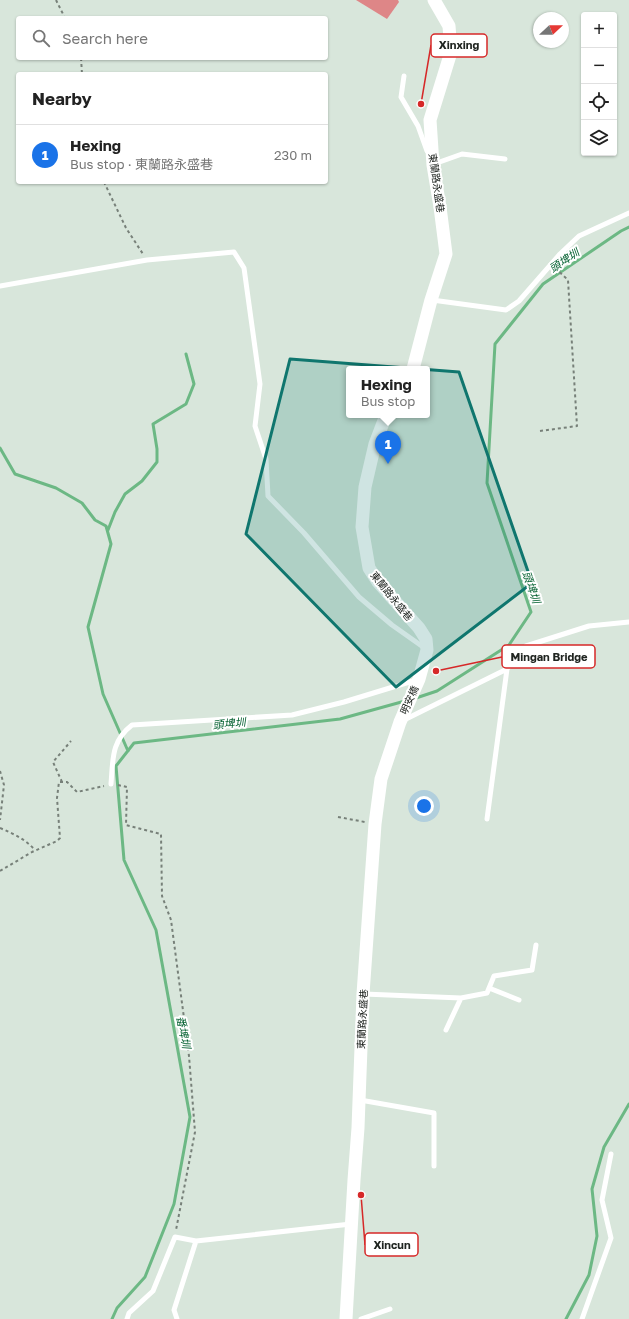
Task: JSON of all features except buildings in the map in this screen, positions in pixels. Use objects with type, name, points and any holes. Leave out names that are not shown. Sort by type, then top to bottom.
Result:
[{"type":"street","name":"東蘭路永盛巷","points":[[414,366],[431,300],[446,254],[433,164],[430,120],[452,52],[449,26],[434,0]]},
{"type":"street","name":"東蘭路永盛巷","points":[[385,418],[375,444],[365,488],[362,527],[369,568],[378,582],[426,639],[427,650]]},
{"type":"street","points":[[419,679],[427,650]]},
{"type":"street","name":"明安橋","points":[[400,722],[419,679]]},
{"type":"street","name":"東蘭路永盛巷","points":[[346,1319],[359,1100],[363,994],[375,824],[381,779],[400,722]]},
{"type":"lane","points":[[404,76],[401,97],[418,126],[433,164],[462,154],[505,159]]},
{"type":"lane","points":[[431,300],[506,310],[519,301],[551,264],[579,236],[629,213]]},
{"type":"lane","points":[[0,286],[147,260],[234,252],[244,268],[260,384],[255,426],[266,458],[268,496],[304,533],[359,597],[392,625],[427,650]]},
{"type":"lane","points":[[400,722],[507,669],[526,646],[589,626],[629,622]]},
{"type":"lane","points":[[487,819],[507,669]]},
{"type":"lane","points":[[110,784],[115,746],[125,731],[132,725],[292,715],[344,702],[419,679]]},
{"type":"lane","points":[[363,994],[461,998],[487,993],[494,976],[532,970],[536,945]]},
{"type":"lane","points":[[489,988],[519,1000]]},
{"type":"lane","points":[[446,1030],[461,998]]},
{"type":"lane","points":[[359,1100],[434,1113],[434,1166]]},
{"type":"lane","points":[[582,1319],[611,1238],[602,1200],[611,1154]]},
{"type":"lane","points":[[127,1319],[129,1313],[153,1291],[175,1237],[196,1241],[351,1224]]},
{"type":"lane","points":[[177,1319],[174,1310],[196,1241]]},
{"type":"lane","points":[[361,1319],[390,1309]]},
{"type":"path","points":[[56,0],[65,16]]},
{"type":"path","points":[[81,60],[82,72]]},
{"type":"path","points":[[105,184],[126,228],[147,260]]},
{"type":"path","points":[[540,431],[577,426],[568,280],[551,264]]},
{"type":"path","points":[[62,782],[53,762],[71,741]]},
{"type":"path","points":[[0,771],[4,785],[0,820]]},
{"type":"path","points":[[0,871],[35,850],[57,841],[60,838],[57,798],[59,782],[67,782],[77,792],[110,784],[127,787],[126,825],[161,834],[162,896],[171,920],[189,1056],[195,1132],[175,1237]]},
{"type":"path","points":[[338,818],[375,824]]},
{"type":"path","points":[[0,828],[15,834],[28,842],[35,850]]},
{"type":"highlighted area","points":[[290,359],[459,372],[532,583],[396,687],[246,534]]},
{"type":"shaded area","points":[[356,0],[398,0],[399,2],[387,19]]},
{"type":"waterway","name":"頭埤圳","points":[[416,698],[437,691],[509,645],[531,612],[487,483],[495,344],[543,284],[629,227]]},
{"type":"waterway","points":[[108,530],[115,512],[125,494],[142,481],[157,462],[157,449],[153,424],[186,404],[194,384],[186,354]]},
{"type":"waterway","points":[[0,448],[15,474],[56,488],[82,503],[95,520],[106,526],[111,544],[88,627],[103,694],[128,751]]},
{"type":"waterway","name":"番埤圳","points":[[112,1319],[117,1308],[145,1277],[174,1204],[190,1117],[156,930],[124,860],[116,766],[134,743],[340,719],[405,701]]},
{"type":"waterway","points":[[566,1319],[589,1275],[597,1236],[592,1189],[604,1147],[629,1104]]},
{"type":"place","name":"Xinxing","points":[[421,104]]},
{"type":"place","name":"Hexing","points":[[388,464]]},
{"type":"place","name":"Mingan Bridge","points":[[436,671]]},
{"type":"place","name":"Xincun","points":[[361,1195]]}]
